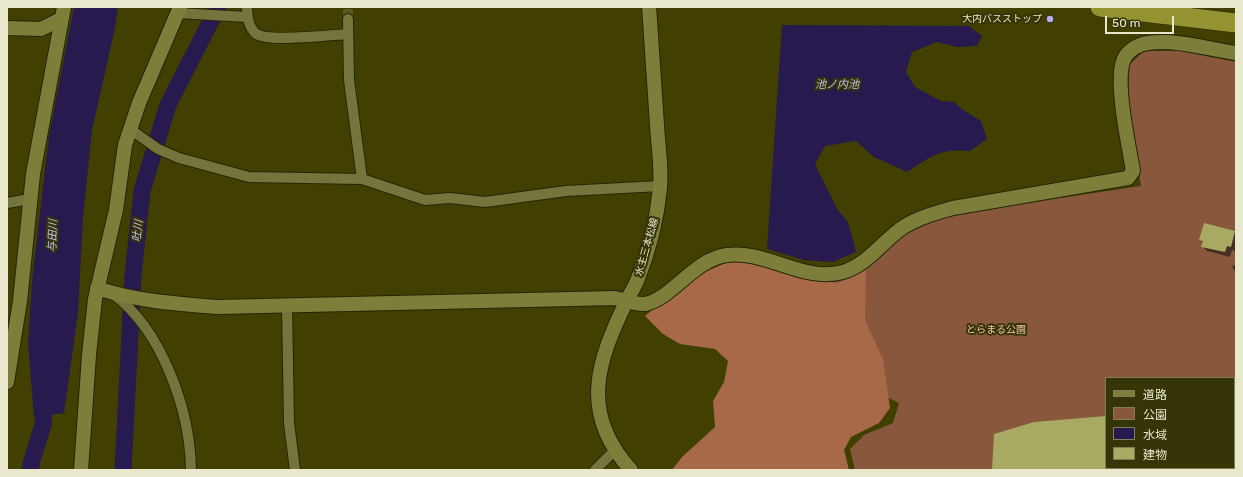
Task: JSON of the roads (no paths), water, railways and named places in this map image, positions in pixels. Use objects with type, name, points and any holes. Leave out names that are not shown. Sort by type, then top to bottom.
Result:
[{"type":"highway","points":[[1100,7],[1236,23]]},
{"type":"street","name":"水主三本松線","points":[[631,470],[616,449],[600,415],[597,397],[597,384],[602,359],[627,300],[636,283],[656,220],[660,186],[649,7]]},
{"type":"street","points":[[81,470],[89,355],[103,290],[125,145],[139,103],[179,10],[208,15],[247,12],[255,33],[268,38],[348,34]]},
{"type":"street","points":[[7,28],[41,29],[63,13]]},
{"type":"street","points":[[8,375],[20,301],[33,174],[63,13]]},
{"type":"street","points":[[348,19],[349,80],[362,179]]},
{"type":"street","points":[[103,290],[177,304],[217,307],[615,298],[639,304],[651,302],[704,263],[714,258],[726,255],[749,255],[813,273],[842,272],[863,262],[902,229],[933,214],[953,208],[1130,177],[1133,171],[1122,99],[1121,78],[1124,59],[1129,51],[1143,44],[1161,42],[1236,53]]},
{"type":"street","points":[[130,129],[158,149],[179,158],[249,177],[362,179],[421,199],[450,198],[485,202],[566,191],[660,186]]},
{"type":"street","points":[[7,203],[30,200]]},
{"type":"street","points":[[103,290],[127,305],[146,328],[160,352],[170,374],[181,408],[188,438],[190,470]]},
{"type":"street","points":[[288,306],[289,423],[295,470]]},
{"type":"street","points":[[595,470],[616,449]]},
{"type":"water","points":[[74,7],[118,7],[115,28],[92,130],[83,218],[78,313],[64,413],[34,417],[28,343],[32,281],[49,136]]},
{"type":"water","name":"池ノ内池","points":[[782,25],[969,26],[982,36],[977,46],[957,47],[937,42],[912,52],[906,72],[915,87],[941,101],[954,102],[963,110],[981,121],[987,139],[970,151],[960,150],[937,154],[907,172],[874,157],[856,141],[825,146],[815,164],[837,209],[848,222],[856,252],[833,262],[804,260],[767,249]]},
{"type":"waterway","name":"吐川","points":[[123,470],[133,275],[142,191],[168,105],[218,7]]},
{"type":"waterway","name":"与田川","points":[[30,470],[43,425],[45,394]]},
{"type":"tunnel","points":[[348,7],[348,19]]},
{"type":"place","name":"大内バスストップ","points":[[1050,19]]},
{"type":"park label","name":"とらまる公園","points":[[996,330]]}]
